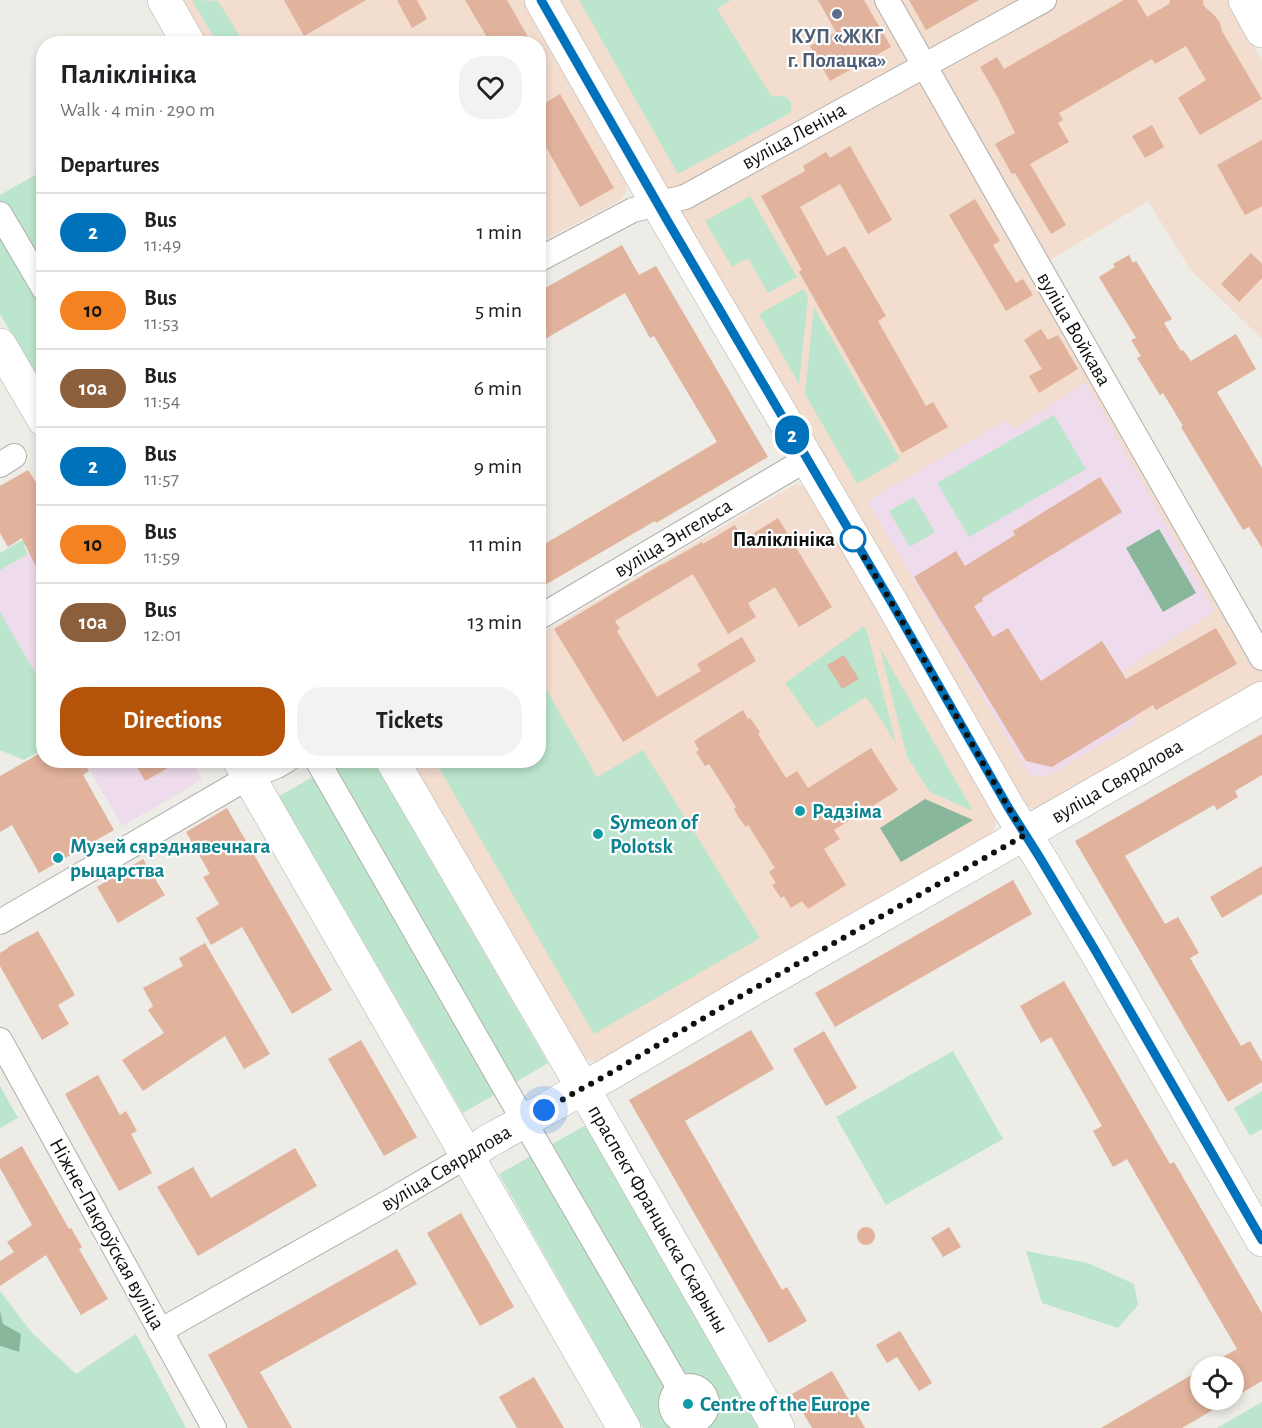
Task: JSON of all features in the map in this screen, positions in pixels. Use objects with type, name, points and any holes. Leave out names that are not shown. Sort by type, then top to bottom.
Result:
[{"type":"street","points":[[164,0],[184,36]]},
{"type":"street","points":[[541,0],[1008,807],[1095,950],[1262,1240]]},
{"type":"street","name":"вуліца Войкава","points":[[886,0],[1262,658]]},
{"type":"street","name":"вуліца Леніна","points":[[546,256],[633,210],[685,196],[1044,0]]},
{"type":"street","points":[[1245,0],[1262,31]]},
{"type":"street","points":[[0,214],[36,275]]},
{"type":"street","points":[[0,345],[36,406]]},
{"type":"street","name":"вуліца Энгельса","points":[[546,613],[807,459]]},
{"type":"street","name":"вуліца Свярдлова","points":[[160,1331],[394,1199],[487,1142],[1262,698]]},
{"type":"street","points":[[322,768],[679,1388],[696,1387],[705,1395],[706,1412],[700,1424]]},
{"type":"street","name":"праспект Францыска Скарыны","points":[[397,768],[778,1428]]},
{"type":"street","points":[[0,922],[244,769],[624,1428]]},
{"type":"street","name":"Ніжне-Пакроўская вуліца","points":[[0,1040],[214,1428]]},
{"type":"shaded area","points":[[182,0],[524,0],[544,36],[173,36],[195,23]]},
{"type":"shaded area","points":[[558,0],[1227,0],[1262,61],[1262,339],[1190,269],[1148,201],[1047,262],[1262,644],[1262,682],[1037,809],[1024,806]]},
{"type":"shaded area","points":[[546,39],[624,177],[627,184],[626,191],[617,202],[546,239]]},
{"type":"shaded area","points":[[1086,382],[1215,611],[1125,670],[1137,723],[1048,776],[1030,776],[867,501],[1007,420],[1014,429]]},
{"type":"shaded area","points":[[798,484],[807,489],[994,813],[995,827],[987,837],[603,1059],[595,1062],[586,1059],[579,1052],[413,768],[546,768],[546,631]]},
{"type":"shaded area","points":[[36,541],[36,744],[0,729],[0,570],[29,553],[26,547]]},
{"type":"shaded area","points":[[89,768],[195,768],[202,780],[122,826]]},
{"type":"green space","points":[[192,0],[218,1],[240,36],[213,36]]},
{"type":"green space","points":[[579,0],[731,0],[717,9],[772,97],[785,96],[790,100],[790,113],[678,174]]},
{"type":"green space","points":[[36,175],[36,377],[0,314],[0,195]]},
{"type":"green space","points":[[750,196],[797,277],[768,293],[748,258],[732,267],[705,221]]},
{"type":"green space","points":[[804,289],[808,297],[799,384],[759,314]]},
{"type":"green space","points":[[814,307],[900,459],[857,484],[805,394]]},
{"type":"green space","points":[[1054,415],[1086,469],[969,537],[937,483]]},
{"type":"green space","points":[[914,497],[935,532],[910,547],[889,511]]},
{"type":"green space","points":[[1159,529],[1196,593],[1163,612],[1126,548]]},
{"type":"green space","points":[[26,538],[29,543],[24,546],[28,554],[0,570],[0,553]]},
{"type":"green space","points":[[0,612],[36,675],[36,753],[24,760],[0,750]]},
{"type":"green space","points":[[864,626],[896,743],[866,697],[817,728],[785,683]]},
{"type":"green space","points":[[880,648],[973,811],[930,792],[907,757]]},
{"type":"green space","points":[[546,689],[597,777],[643,750],[760,938],[594,1034],[439,768],[546,768]]},
{"type":"green space","points":[[329,768],[377,768],[548,1063],[463,1113],[279,796]]},
{"type":"green space","points":[[925,799],[973,820],[901,862],[880,828]]},
{"type":"green space","points":[[953,1051],[1003,1139],[886,1205],[836,1117]]},
{"type":"green space","points":[[0,1086],[18,1118],[0,1128]]},
{"type":"green space","points":[[1262,1091],[1262,1129],[1250,1136],[1234,1108]]},
{"type":"green space","points":[[586,1125],[759,1428],[643,1428],[499,1174]]},
{"type":"green space","points":[[1026,1251],[1088,1263],[1134,1284],[1138,1305],[1118,1328],[1042,1303]]},
{"type":"green space","points":[[0,1291],[32,1333],[76,1374],[136,1334],[186,1428],[0,1428],[0,1346],[18,1352],[3,1324],[0,1311]]},
{"type":"green space","points":[[0,1311],[3,1324],[21,1334],[19,1352],[0,1346]]},
{"type":"green space","points":[[1262,1402],[1262,1428],[1217,1428]]},
{"type":"building","points":[[284,0],[366,0],[304,36]]},
{"type":"building","points":[[397,0],[417,0],[427,19],[412,28]]},
{"type":"building","points":[[465,0],[507,0],[527,36],[486,36]]},
{"type":"building","points":[[818,0],[864,0],[891,47],[830,81],[810,46],[836,32]]},
{"type":"building","points":[[909,0],[979,0],[926,30]]},
{"type":"building","points":[[1124,0],[1137,0],[1147,17],[1169,4],[1170,0],[1203,0],[1204,6],[1220,23],[1222,31],[1262,99],[1200,135],[1178,98],[1206,80],[1186,46],[1155,64],[1152,59],[1059,113],[1063,120],[1058,123],[1069,142],[1030,164],[1066,225],[1051,234],[995,144],[1015,133],[980,67],[997,57],[1004,69]]},
{"type":"building","points":[[560,94],[614,188],[580,207],[546,147],[546,102]]},
{"type":"building","points":[[1152,125],[1164,147],[1145,158],[1132,136]]},
{"type":"building","points":[[1262,140],[1262,206],[1245,215],[1217,165]]},
{"type":"building","points":[[850,146],[892,220],[868,234],[840,184],[800,207],[827,256],[845,246],[886,316],[878,321],[926,406],[933,402],[948,427],[902,453],[799,272],[802,270],[761,196],[805,171],[803,166],[826,152],[830,158]]},
{"type":"building","points":[[975,199],[1000,241],[993,245],[1016,283],[1023,279],[1033,295],[1006,311],[949,215]]},
{"type":"building","points":[[622,245],[639,275],[656,266],[768,457],[546,584],[546,543],[717,442],[654,336],[650,338],[625,293],[546,338],[546,288]]},
{"type":"building","points":[[1251,253],[1262,264],[1262,278],[1239,302],[1221,284]]},
{"type":"building","points":[[1129,255],[1133,263],[1136,261],[1172,319],[1164,323],[1181,351],[1183,350],[1191,361],[1236,334],[1256,369],[1217,392],[1262,468],[1262,548],[1249,527],[1243,530],[1163,393],[1160,395],[1137,358],[1141,356],[1131,340],[1136,338],[1099,277],[1115,267],[1113,264]]},
{"type":"building","points":[[1041,329],[1048,340],[1058,335],[1078,369],[1039,393],[1029,376],[1042,369],[1024,340]]},
{"type":"building","points":[[28,470],[36,482],[36,567],[22,538],[8,547],[0,533],[0,486]]},
{"type":"building","points":[[1100,477],[1122,512],[982,598],[983,601],[974,606],[993,637],[1008,628],[1041,681],[1102,641],[1126,679],[1216,628],[1237,664],[1156,710],[1153,705],[1052,767],[1026,761],[914,577],[956,551],[965,566],[1015,535],[1013,531]]},
{"type":"building","points":[[778,518],[832,607],[799,627],[775,587],[748,603],[756,617],[728,634],[693,574],[615,621],[620,629],[617,631],[657,697],[701,671],[697,664],[742,637],[756,661],[623,742],[554,629],[662,564],[735,525],[744,539]]},
{"type":"building","points":[[844,655],[859,679],[842,689],[827,665]]},
{"type":"building","name":"Радзіма","points":[[743,710],[760,732],[758,734],[786,778],[797,771],[808,788],[871,748],[898,790],[834,830],[840,839],[824,849],[846,885],[808,909],[802,901],[791,908],[784,896],[781,898],[772,885],[776,883],[769,872],[775,868],[748,825],[746,827],[739,818],[734,809],[736,807],[709,764],[705,766],[696,752],[699,750],[694,741]]},
{"type":"building","points":[[1262,734],[1262,775],[1235,791],[1238,797],[1217,810],[1214,805],[1125,856],[1165,924],[1178,917],[1199,953],[1190,958],[1241,1046],[1250,1041],[1262,1062],[1262,1082],[1228,1102],[1075,841]]},
{"type":"building","points":[[36,756],[36,768],[87,768],[89,771],[83,775],[114,830],[39,873],[12,825],[0,832],[0,776]]},
{"type":"building","points":[[138,768],[168,768],[145,781]]},
{"type":"building","points":[[227,808],[332,990],[292,1014],[242,927],[211,945],[196,918],[219,904],[203,877],[210,874],[186,832]]},
{"type":"building","points":[[143,859],[165,895],[118,923],[97,887]]},
{"type":"building","points":[[1262,866],[1262,894],[1222,918],[1210,897]]},
{"type":"building","points":[[1013,880],[1032,914],[835,1027],[815,993]]},
{"type":"building","points":[[38,931],[75,995],[58,1005],[69,1024],[42,1040],[0,966],[0,953]]},
{"type":"building","points":[[205,943],[270,1054],[244,1069],[225,1036],[143,1091],[122,1060],[164,1033],[148,1010],[153,1006],[143,988],[183,966],[179,958]]},
{"type":"building","points":[[1064,981],[1170,1164],[1174,1162],[1262,1313],[1262,1381],[1244,1392],[1244,1356],[1225,1356],[1237,1349],[1127,1159],[1113,1167],[1093,1131],[1102,1126],[1051,1037],[1041,1043],[1020,1006]]},
{"type":"building","points":[[751,1030],[774,1069],[685,1121],[782,1290],[787,1287],[807,1321],[769,1343],[629,1100]]},
{"type":"building","points":[[824,1031],[857,1088],[826,1106],[793,1049]]},
{"type":"building","points":[[361,1040],[417,1137],[384,1156],[328,1059]]},
{"type":"building","points":[[98,1075],[120,1115],[126,1111],[137,1131],[131,1134],[152,1173],[119,1191],[65,1094]]},
{"type":"building","points":[[22,1146],[69,1229],[71,1228],[82,1247],[79,1249],[108,1299],[81,1315],[46,1255],[0,1286],[0,1261],[14,1252],[7,1242],[32,1225],[0,1168],[0,1159]]},
{"type":"building","points":[[295,1148],[317,1186],[198,1256],[157,1187],[193,1167],[211,1198]]},
{"type":"building","points":[[461,1213],[514,1307],[480,1326],[427,1233]]},
{"type":"building","points":[[866,1227],[872,1230],[875,1236],[872,1242],[866,1245],[860,1242],[857,1236],[860,1230]]},
{"type":"building","points":[[949,1227],[961,1247],[943,1257],[931,1238]]},
{"type":"building","points":[[397,1249],[417,1284],[260,1372],[292,1428],[248,1428],[208,1355]]},
{"type":"building","points":[[900,1331],[932,1383],[919,1391],[897,1357],[887,1363],[876,1345]]},
{"type":"building","points":[[832,1371],[865,1428],[812,1428],[792,1394]]},
{"type":"building","points":[[1190,1376],[1190,1410],[1213,1410],[1182,1428],[1101,1428]]},
{"type":"building","points":[[534,1377],[564,1428],[517,1428],[499,1397]]},
{"type":"bus line","name":"2","points":[[541,0],[1008,807],[1095,950],[1262,1240]]},
{"type":"place","name":"КУП «ЖКГ г. Полацка»","points":[[837,14]]},
{"type":"place","name":"Паліклініка","points":[[853,539]]},
{"type":"place","name":"Радзіма","points":[[800,811]]},
{"type":"place","name":"Symeon of Polotsk","points":[[598,834]]},
{"type":"place","name":"Музей сярэднявечнага рыцарства","points":[[58,858]]},
{"type":"place","name":"Centre of the Europe","points":[[688,1404]]},
{"type":"route","points":[[544,1110],[1025,835],[853,539]]}]
